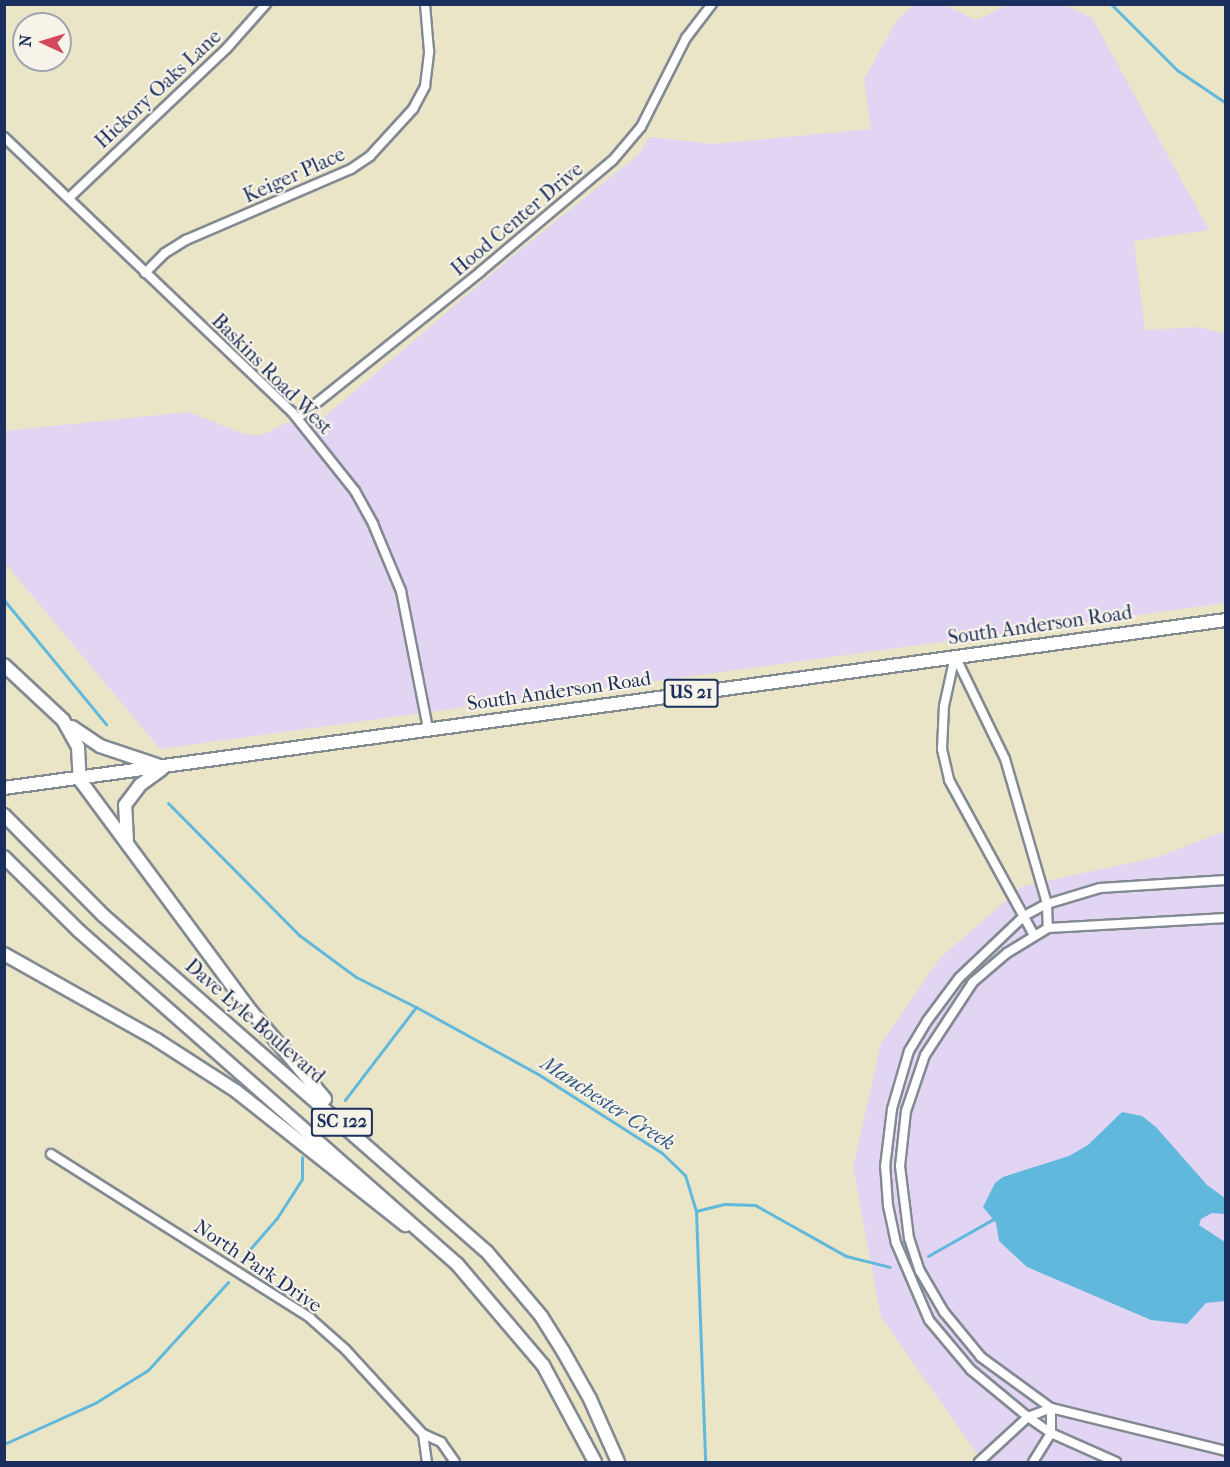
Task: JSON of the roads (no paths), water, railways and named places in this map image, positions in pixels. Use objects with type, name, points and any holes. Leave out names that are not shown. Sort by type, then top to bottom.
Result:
[{"type":"main road","name":"South Anderson Road","points":[[4,788],[80,780],[428,729],[1226,620]]},
{"type":"main road","points":[[4,665],[63,720],[107,749],[167,767]]},
{"type":"main road","points":[[63,720],[78,747],[80,780],[131,852],[251,1011],[357,1136]]},
{"type":"main road","points":[[131,852],[123,829],[125,805],[140,784],[167,767]]},
{"type":"main road","name":"Dave Lyle Boulevard","points":[[9,820],[104,916],[487,1252],[541,1316],[580,1379],[618,1462]]},
{"type":"main road","name":"SC 122","points":[[4,857],[87,938],[457,1264],[543,1365],[595,1462]]},
{"type":"main road","points":[[4,954],[157,1040],[236,1091],[457,1264]]},
{"type":"street","name":"Hickory Oaks Lane","points":[[70,196],[227,48],[266,4]]},
{"type":"street","name":"Keiger Place","points":[[146,273],[165,253],[186,240],[351,169],[370,156],[413,109],[425,86],[429,51],[425,4]]},
{"type":"street","name":"Hood Center Drive","points":[[298,418],[480,272],[613,160],[641,127],[686,38],[712,4]]},
{"type":"street","name":"Baskins Road West","points":[[4,137],[70,196],[146,273],[298,418],[355,490],[389,558],[409,624],[428,729]]},
{"type":"street","points":[[954,656],[1005,759],[1047,904],[1048,928]]},
{"type":"street","points":[[954,656],[944,706],[942,749],[950,780],[1034,935]]},
{"type":"street","points":[[1116,1462],[1051,1433],[1028,1417],[971,1370],[929,1320],[896,1243],[885,1167],[892,1109],[909,1051],[959,978],[1024,916],[1047,904],[1100,888],[1226,880]]},
{"type":"street","points":[[1226,918],[1048,928],[1034,935],[973,982],[942,1024],[925,1055],[906,1112],[900,1166],[909,1238],[920,1270],[944,1312],[981,1357],[1051,1408],[1226,1451]]},
{"type":"street","name":"North Park Drive","points":[[51,1154],[310,1318],[345,1349],[423,1434],[441,1442],[455,1462]]},
{"type":"street","points":[[979,1462],[1028,1417],[1051,1408]]},
{"type":"street","points":[[1033,1462],[1051,1433],[1051,1408]]},
{"type":"street","points":[[423,1434],[427,1462]]},
{"type":"water","points":[[1122,1112],[1142,1116],[1156,1127],[1207,1185],[1225,1198],[1225,1214],[1212,1213],[1201,1219],[1199,1225],[1225,1242],[1225,1301],[1206,1303],[1187,1324],[1151,1320],[1027,1267],[999,1241],[996,1223],[983,1207],[995,1183],[1003,1177],[1069,1156],[1088,1145]]},
{"type":"waterway","points":[[1111,4],[1177,70],[1226,103]]},
{"type":"waterway","name":"Manchester Creek","points":[[4,600],[106,724]]},
{"type":"waterway","name":"Manchester Creek","points":[[168,803],[299,935],[356,977],[416,1007],[345,1100]]},
{"type":"waterway","name":"Manchester Creek","points":[[416,1007],[538,1074],[662,1153],[685,1175],[696,1211],[705,1462]]},
{"type":"waterway","points":[[243,1257],[277,1218],[302,1179],[302,1157]]},
{"type":"waterway","points":[[696,1211],[725,1204],[755,1205],[846,1256],[890,1267]]},
{"type":"waterway","points":[[928,1256],[997,1217]]},
{"type":"waterway","points":[[4,1444],[95,1403],[148,1370],[228,1282]]}]
